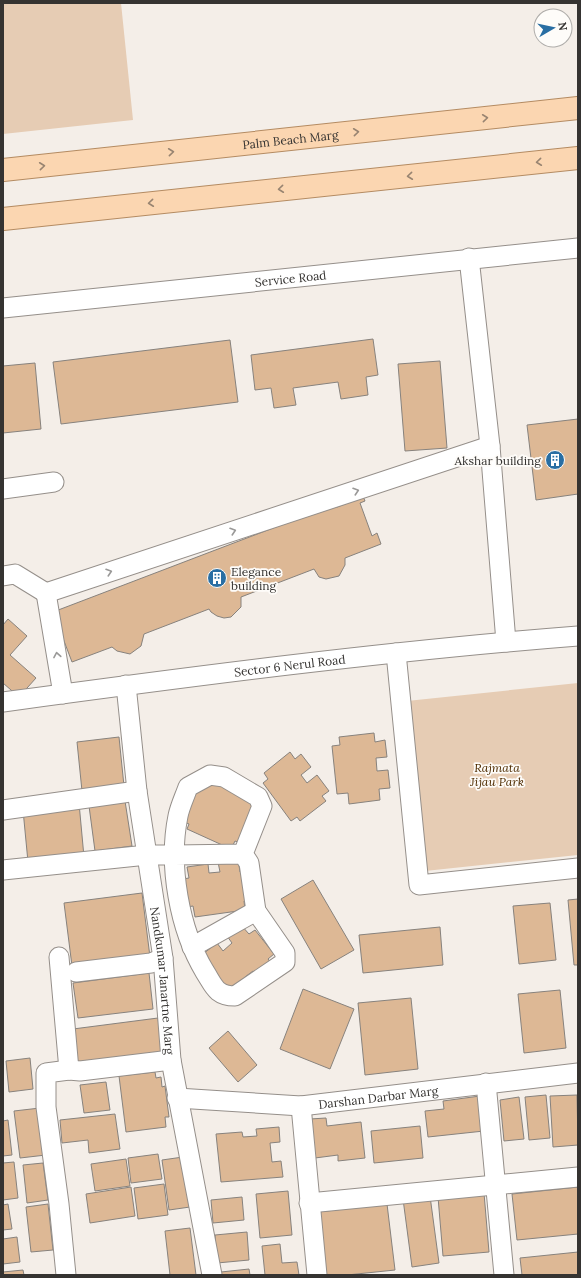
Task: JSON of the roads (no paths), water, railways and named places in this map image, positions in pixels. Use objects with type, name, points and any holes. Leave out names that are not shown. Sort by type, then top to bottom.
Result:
[{"type":"main road","name":"Palm Beach Marg","points":[[3,170],[578,108]]},
{"type":"main road","points":[[3,219],[578,158]]},
{"type":"street","name":"Service Road","points":[[3,308],[469,258],[578,248]]},
{"type":"street","points":[[469,258],[490,446],[506,642]]},
{"type":"street","points":[[46,593],[490,446]]},
{"type":"street","points":[[3,489],[54,482]]},
{"type":"street","points":[[3,576],[15,574],[46,593],[63,694]]},
{"type":"street","name":"Sector 6 Nerul Road","points":[[3,702],[126,685],[396,653],[578,636]]},
{"type":"street","points":[[396,653],[418,885],[578,868]]},
{"type":"street","name":"Nandkumar Janartne Marg","points":[[126,685],[136,792],[163,958],[171,1060],[212,1275]]},
{"type":"street","points":[[210,774],[224,777],[258,797],[262,806],[243,854],[249,863],[256,911],[285,953],[285,962],[235,996],[227,996],[217,992],[192,947],[182,918],[175,855],[178,816],[188,787],[210,774]]},
{"type":"street","points":[[3,810],[136,792]]},
{"type":"street","points":[[3,870],[147,855],[243,854]]},
{"type":"street","points":[[192,947],[256,911]]},
{"type":"street","points":[[59,957],[68,1070]]},
{"type":"street","points":[[76,972],[151,963],[163,958]]},
{"type":"street","points":[[66,1275],[59,1204],[46,1107],[46,1073],[68,1070],[80,1071],[171,1060]]},
{"type":"street","name":"Darshan Darbar Marg","points":[[178,1098],[301,1106],[486,1083],[578,1074]]},
{"type":"street","points":[[486,1083],[504,1275]]},
{"type":"street","points":[[301,1106],[309,1203],[318,1275]]},
{"type":"street","points":[[309,1203],[578,1177]]},
{"type":"place","name":"Akshar building","points":[[555,460]]},
{"type":"place","name":"Elegance building","points":[[217,578]]},
{"type":"park label","name":"Rajmata Jijau Park","points":[[497,774]]}]
